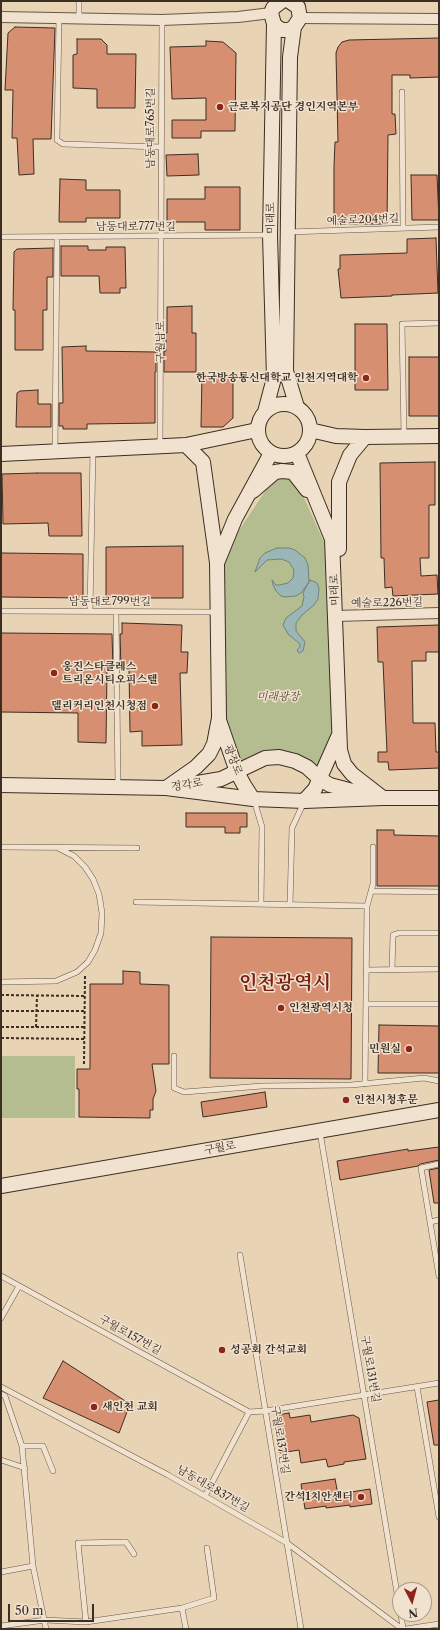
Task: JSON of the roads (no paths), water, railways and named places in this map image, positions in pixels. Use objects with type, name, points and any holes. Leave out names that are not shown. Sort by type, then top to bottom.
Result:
[{"type":"street","points":[[1,17],[162,20],[238,17],[286,10],[439,19]]},
{"type":"street","name":"미래로","points":[[286,10],[290,57],[286,371],[297,407]]},
{"type":"street","name":"미래로","points":[[265,412],[274,378],[270,235],[286,10]]},
{"type":"street","points":[[284,404],[297,407],[306,417],[310,430],[306,443],[297,453],[284,456],[270,453],[261,443],[257,430],[258,423],[265,412],[277,405],[284,404]]},
{"type":"street","points":[[1,454],[186,445],[257,430]]},
{"type":"street","points":[[310,430],[336,436],[439,436]]},
{"type":"street","points":[[334,564],[339,553],[339,482],[350,455],[365,437]]},
{"type":"street","points":[[1,785],[166,788],[196,767],[208,754],[214,744],[219,718],[217,563],[203,462],[186,445]]},
{"type":"street","points":[[217,563],[235,519],[270,453]]},
{"type":"street","name":"미래로","points":[[297,453],[332,539],[340,750],[344,764],[352,774],[383,798]]},
{"type":"street","points":[[247,495],[262,485],[275,472],[282,471],[293,472],[317,500]]},
{"type":"street","name":"예술로226번길","points":[[336,616],[439,613]]},
{"type":"street","name":"광장로","points":[[219,718],[237,772],[254,799]]},
{"type":"street","points":[[304,801],[315,789],[339,735]]},
{"type":"street","name":"정각로","points":[[166,788],[221,779],[265,758],[279,757],[295,761],[307,767],[320,779],[330,785],[383,798]]},
{"type":"street","name":"정각로","points":[[166,788],[254,799],[304,801],[383,798],[439,798]]},
{"type":"street","name":"구월로","points":[[1,1186],[439,1110]]},
{"type":"lane","points":[[79,1],[79,18]]},
{"type":"lane","points":[[59,18],[57,140],[63,144],[161,147]]},
{"type":"lane","name":"남동대로765번길","points":[[161,237],[162,20]]},
{"type":"lane","points":[[402,92],[403,228]]},
{"type":"lane","name":"예술로204번길","points":[[288,232],[439,227]]},
{"type":"lane","name":"남동대로777번길","points":[[1,237],[270,235]]},
{"type":"lane","points":[[55,451],[57,237]]},
{"type":"lane","name":"구월남로","points":[[160,446],[161,237]]},
{"type":"lane","points":[[404,436],[402,324],[439,323]]},
{"type":"lane","points":[[90,612],[92,449]]},
{"type":"lane","name":"남동대로799번길","points":[[1,612],[218,612]]},
{"type":"lane","points":[[116,612],[118,787]]},
{"type":"lane","points":[[254,799],[262,827],[261,904]]},
{"type":"lane","points":[[290,905],[292,828],[304,801]]},
{"type":"lane","points":[[1,847],[137,848]]},
{"type":"lane","points":[[1,982],[56,981],[77,972],[85,965],[95,950],[101,933],[102,913],[99,894],[93,879],[85,867],[74,856],[56,847]]},
{"type":"lane","points":[[365,1084],[367,906],[373,884],[373,847]]},
{"type":"lane","points":[[371,891],[439,892]]},
{"type":"lane","points":[[136,902],[367,906]]},
{"type":"lane","points":[[392,970],[393,935],[399,933],[439,933]]},
{"type":"lane","points":[[366,970],[439,969]]},
{"type":"lane","points":[[366,1004],[439,1004]]},
{"type":"lane","points":[[174,1056],[174,1088],[184,1092],[262,1086],[326,1087],[424,1078],[439,1081]]},
{"type":"lane","name":"구월로131번길","points":[[320,1131],[395,1582]]},
{"type":"lane","points":[[439,1164],[421,1168],[439,1276]]},
{"type":"lane","points":[[430,1222],[439,1220]]},
{"type":"lane","name":"구월로137번길","points":[[240,1255],[301,1629]]},
{"type":"lane","name":"구월로157번길","points":[[1,1276],[249,1412]]},
{"type":"lane","points":[[1,1318],[19,1286]]},
{"type":"lane","points":[[205,1496],[249,1412],[265,1411],[439,1383]]},
{"type":"lane","name":"남동대로837번길","points":[[1,1387],[205,1496],[287,1543],[403,1629]]},
{"type":"lane","points":[[417,1387],[439,1517]]},
{"type":"lane","points":[[1,1394],[5,1396],[22,1446],[33,1566],[46,1629]]},
{"type":"lane","points":[[22,1446],[43,1446],[53,1471]]},
{"type":"lane","points":[[1,1460],[25,1468]]},
{"type":"lane","points":[[86,1622],[78,1544],[126,1542],[134,1554]]},
{"type":"lane","points":[[1,1626],[44,1620],[86,1622],[182,1608],[214,1598],[207,1548]]},
{"type":"lane","points":[[1,1572],[33,1566]]},
{"type":"lane","points":[[182,1608],[186,1629]]},
{"type":"lane","points":[[406,1629],[439,1624]]},
{"type":"water","points":[[277,548],[289,548],[295,550],[305,558],[308,565],[309,582],[301,593],[296,596],[281,596],[273,585],[272,580],[276,585],[279,585],[288,583],[293,578],[294,570],[289,562],[281,559],[267,560],[255,572],[260,558],[265,553]]},
{"type":"water","points":[[310,580],[317,583],[319,588],[318,599],[296,623],[296,631],[305,642],[303,651],[299,653],[297,650],[300,647],[300,644],[288,634],[283,625],[286,618],[302,606],[304,597],[303,593]]},
{"type":"place","name":"근로복지공단 경인지역본부","points":[[220,107]]},
{"type":"place","name":"한국방송통신대학교 인천지역대학","points":[[366,378]]},
{"type":"place","name":"웅진스타클레스 트리온시티오피스텔","points":[[54,673]]},
{"type":"place","name":"델리커리인천시청점","points":[[155,706]]},
{"type":"place","name":"인천광역시청","points":[[281,1008]]},
{"type":"place","name":"민원실","points":[[409,1049]]},
{"type":"place","name":"인천시청후문","points":[[346,1100]]},
{"type":"place","name":"성공회 간석교회","points":[[222,1350]]},
{"type":"place","name":"새인천 교회","points":[[94,1407]]},
{"type":"place","name":"간석1치안센터","points":[[361,1497]]},
{"type":"district","name":"인천광역시","points":[[285,984]]},
{"type":"park label","name":"미래광장","points":[[278,697]]}]
